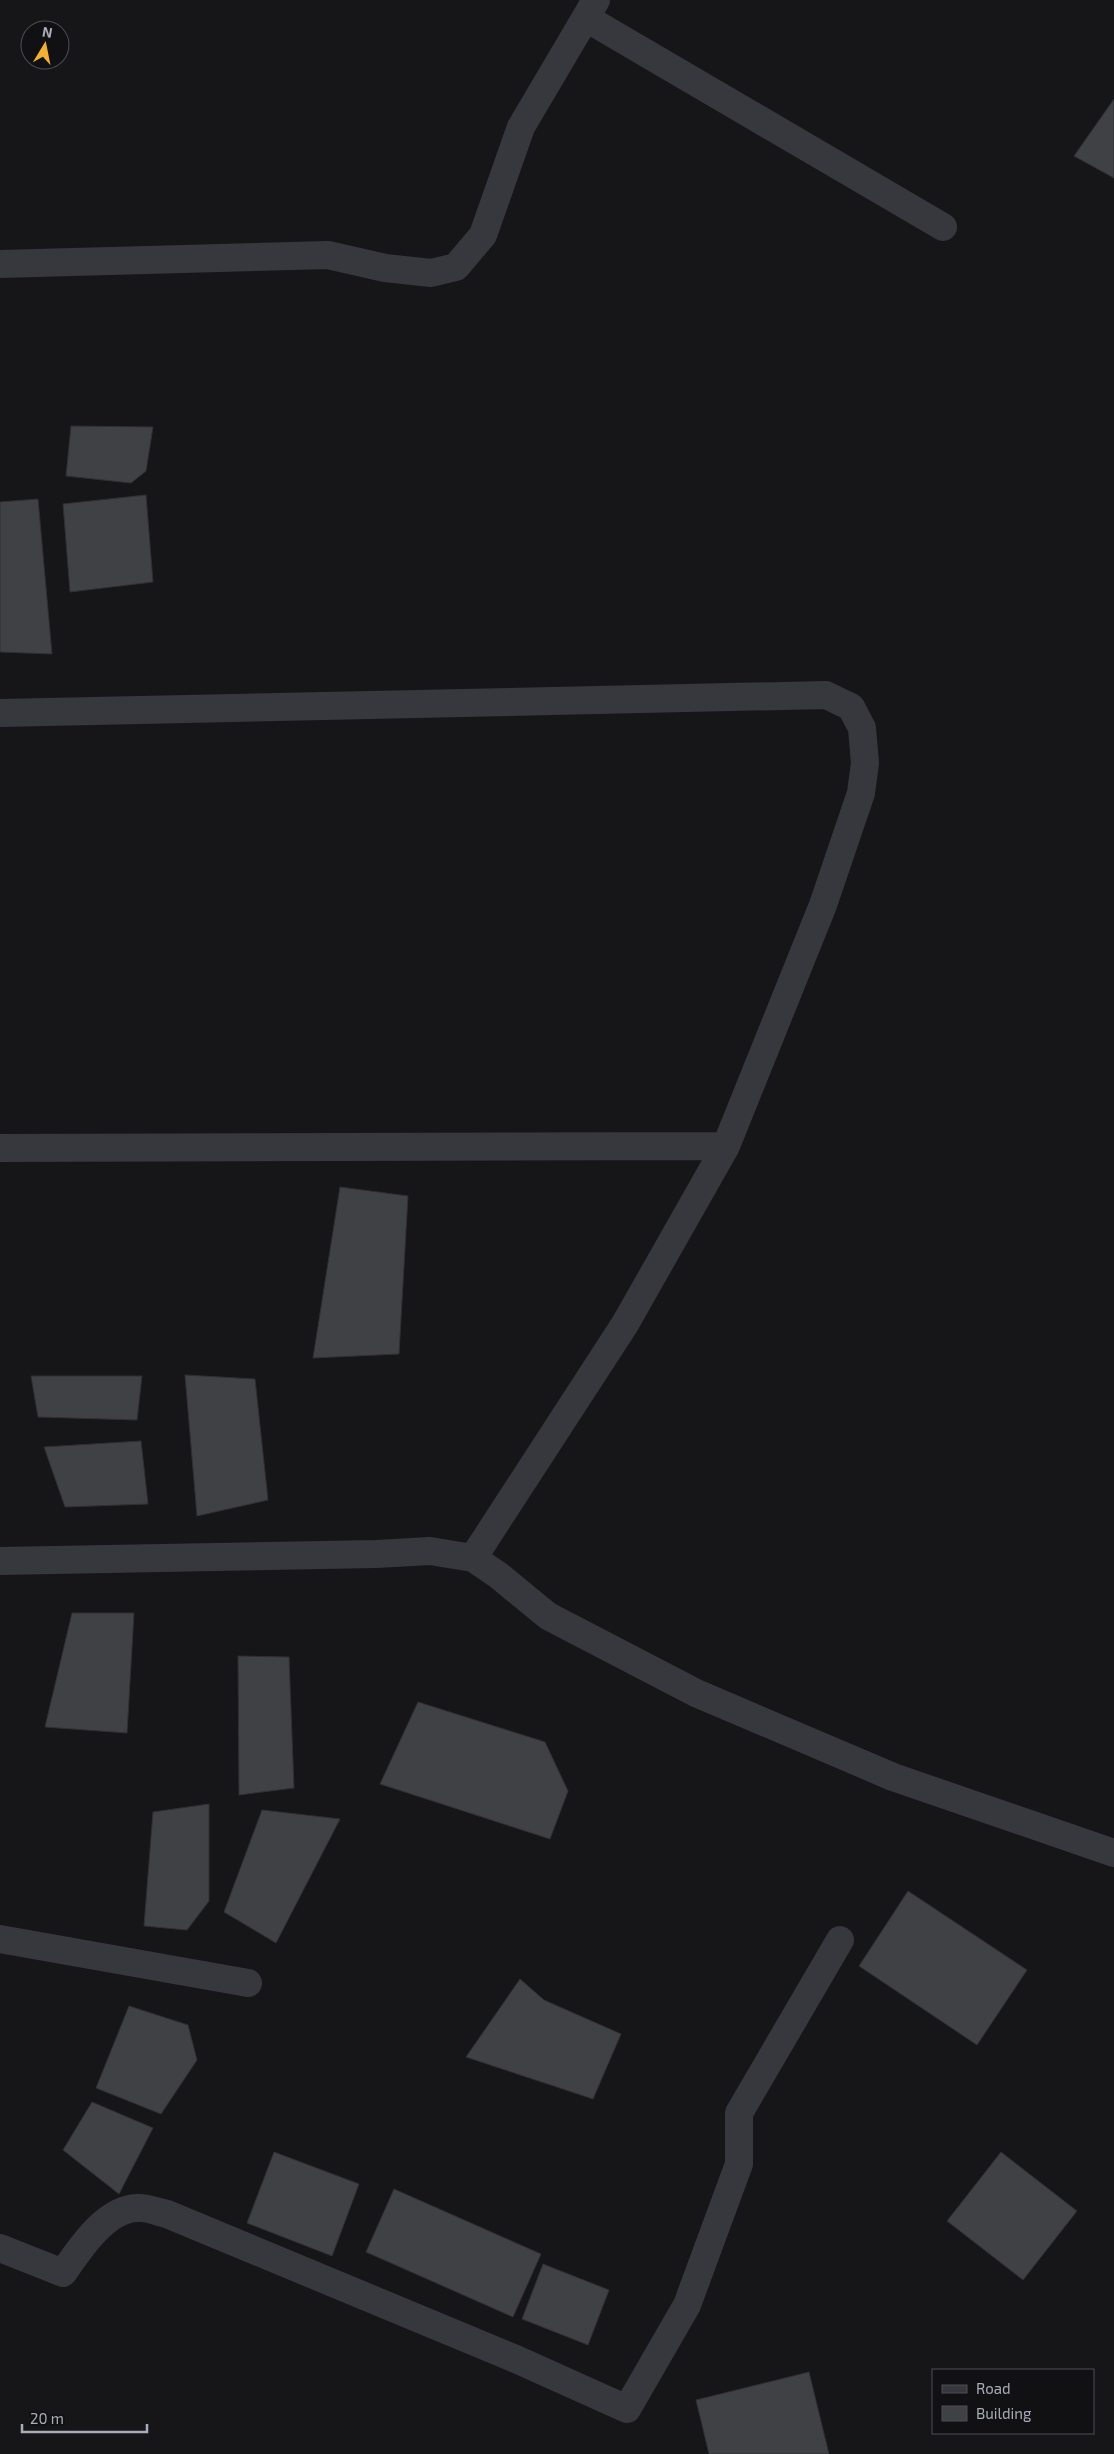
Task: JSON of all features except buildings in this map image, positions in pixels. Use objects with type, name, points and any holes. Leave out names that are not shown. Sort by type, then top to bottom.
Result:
[{"type":"street","points":[[0,264],[328,256],[385,268],[431,273],[456,267],[483,235],[521,127],[591,9],[943,226]]},
{"type":"street","points":[[0,713],[826,695],[851,707],[862,728],[865,763],[862,792],[823,905],[726,1146],[625,1324],[473,1558]]},
{"type":"street","points":[[0,1148],[726,1146]]},
{"type":"street","points":[[0,1561],[376,1554],[430,1551],[473,1558],[498,1575],[548,1616],[696,1693],[893,1777],[1114,1853]]},
{"type":"street","points":[[0,1939],[248,1982]]},
{"type":"street","points":[[0,2248],[63,2273],[89,2236],[117,2214],[136,2207],[167,2214],[518,2360],[627,2409],[687,2305],[739,2164],[739,2113],[840,1940]]}]
